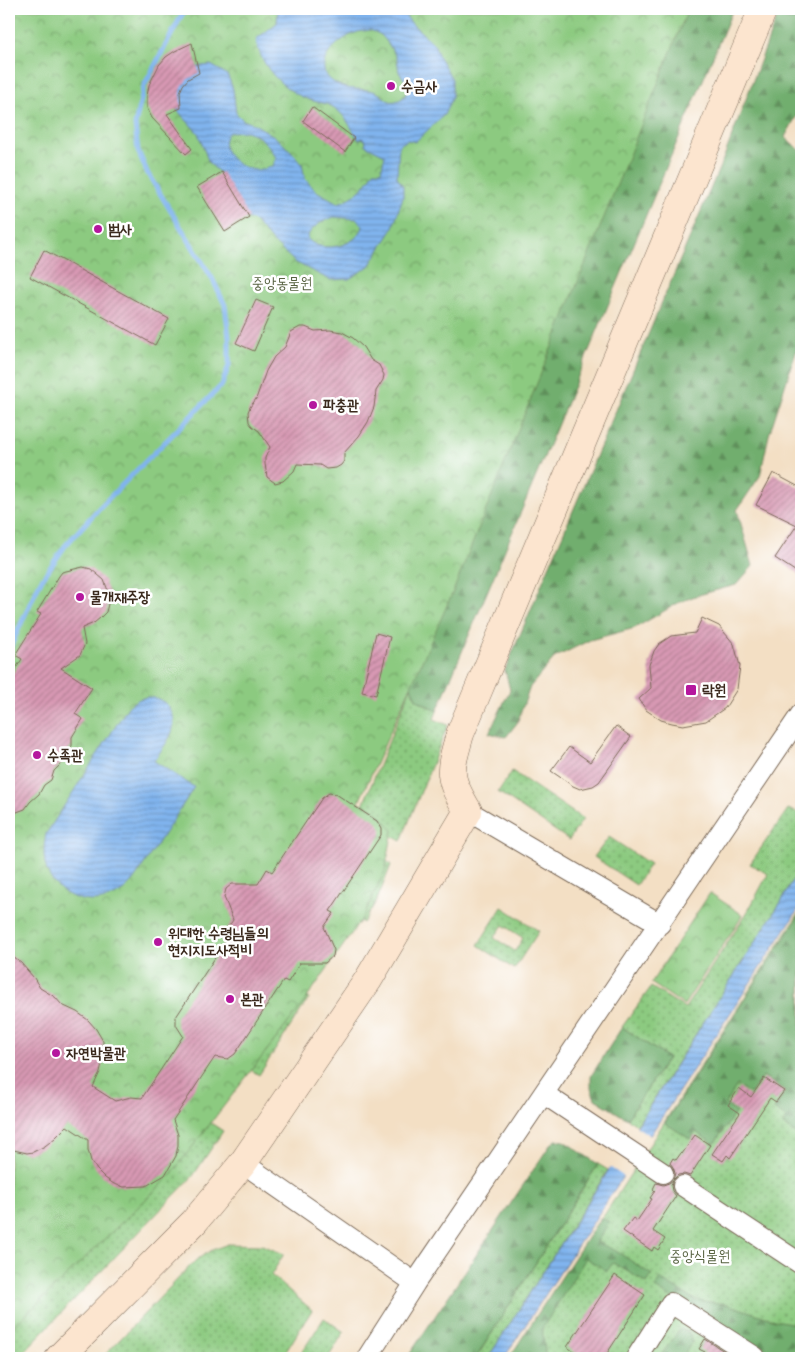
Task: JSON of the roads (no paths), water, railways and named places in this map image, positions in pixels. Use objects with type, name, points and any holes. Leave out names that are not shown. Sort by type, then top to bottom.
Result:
[{"type":"street","points":[[660,924],[468,811],[454,788],[451,768],[460,734],[763,9]]},
{"type":"street","points":[[367,1358],[415,1283],[801,714]]},
{"type":"street","points":[[59,1358],[194,1222],[243,1163],[368,980],[468,811]]},
{"type":"street","points":[[544,1094],[663,1173]]},
{"type":"street","points":[[243,1163],[415,1283]]},
{"type":"street","points":[[683,1186],[801,1264]]},
{"type":"street","points":[[636,1358],[671,1304],[754,1358]]},
{"type":"water","points":[[278,9],[400,9],[413,25],[435,46],[452,79],[452,97],[444,115],[415,142],[408,140],[399,145],[397,177],[403,186],[403,197],[392,230],[369,266],[349,279],[330,280],[295,262],[269,238],[256,222],[245,217],[219,172],[209,163],[198,133],[177,110],[175,105],[177,85],[191,69],[211,65],[228,76],[233,89],[236,113],[243,120],[256,125],[274,136],[291,151],[302,164],[305,179],[316,191],[338,203],[355,195],[364,187],[374,171],[381,171],[385,155],[365,145],[366,141],[362,138],[359,140],[346,119],[336,109],[298,95],[281,83],[267,67],[258,49],[256,39],[277,23]],"holes":[[[370,30],[383,37],[389,45],[396,57],[399,72],[406,81],[407,92],[399,100],[392,101],[376,92],[340,86],[327,77],[324,62],[333,48],[357,32]],[[246,131],[260,138],[268,145],[276,158],[273,166],[258,170],[243,166],[237,162],[231,157],[225,145],[225,139],[229,132]],[[334,217],[357,219],[363,226],[360,233],[354,239],[338,246],[329,247],[313,243],[307,238],[314,227]]]},
{"type":"water","points":[[148,697],[164,702],[174,718],[170,737],[154,761],[194,787],[129,886],[109,898],[100,900],[92,901],[75,898],[59,888],[47,870],[44,856],[46,834],[128,707],[137,700]]},
{"type":"water","points":[[801,865],[800,907],[504,1358],[488,1358],[781,902]]},
{"type":"waterway","points":[[9,650],[40,582],[65,546],[100,507],[222,385],[229,365],[229,337],[225,305],[212,278],[148,174],[138,151],[135,125],[144,86],[185,9]]},
{"type":"place","name":"수금사","points":[[391,86]]},
{"type":"place","name":"범사","points":[[98,229]]},
{"type":"place","name":"파충관","points":[[313,405]]},
{"type":"place","name":"물개재주장","points":[[80,597]]},
{"type":"place","name":"락원","points":[[691,690]]},
{"type":"place","name":"수족관","points":[[37,755]]},
{"type":"place","name":"위대한 수령님들의 현지지도사적비","points":[[158,942]]},
{"type":"place","name":"본관","points":[[230,999]]},
{"type":"place","name":"자연박물관","points":[[56,1053]]},
{"type":"park label","name":"중앙동물원","points":[[282,283]]},
{"type":"park label","name":"중앙식물원","points":[[700,1256]]}]
